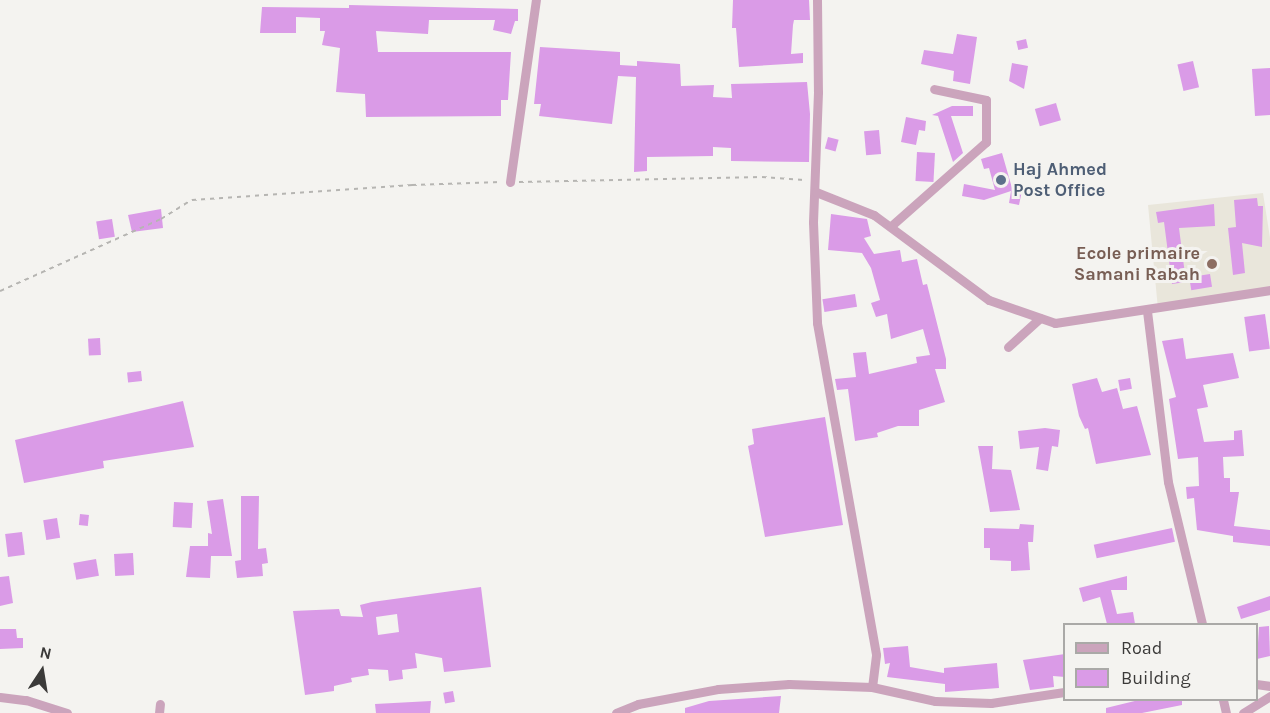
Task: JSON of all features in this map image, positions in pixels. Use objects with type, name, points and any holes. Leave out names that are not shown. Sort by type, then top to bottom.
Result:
[{"type":"street","points":[[510,182],[536,0]]},
{"type":"street","points":[[817,0],[816,192],[813,222],[817,323],[876,655],[872,687]]},
{"type":"street","points":[[891,226],[986,142],[986,100],[934,89]]},
{"type":"street","points":[[816,192],[874,215],[989,300],[1055,323],[1147,311],[1270,290]]},
{"type":"street","points":[[1147,311],[1168,482],[1202,623]]},
{"type":"street","points":[[1008,347],[1040,318]]},
{"type":"street","points":[[616,713],[638,704],[718,689],[789,684],[872,687],[935,701],[991,704],[1063,692]]},
{"type":"street","points":[[1243,713],[1270,696]]},
{"type":"street","points":[[0,697],[26,700],[67,713]]},
{"type":"path","points":[[0,291],[161,219],[192,200],[412,184],[762,177],[816,182]]},
{"type":"shaded area","name":"Ecole primaire Samani Rabah","points":[[1263,193],[1270,238],[1270,290],[1158,309],[1148,205]]},
{"type":"building","points":[[733,0],[809,0],[810,20],[794,20],[793,25],[791,54],[803,53],[803,63],[739,67],[736,28],[732,28]]},
{"type":"building","points":[[349,5],[518,9],[518,21],[515,21],[511,34],[493,30],[495,20],[429,20],[428,34],[376,31],[378,52],[511,52],[508,100],[501,100],[501,116],[366,117],[365,94],[336,92],[340,48],[322,45],[325,31],[320,31],[320,18],[296,17],[296,33],[260,33],[262,7],[349,8]]},
{"type":"building","points":[[957,34],[977,37],[970,84],[953,81],[954,71],[921,64],[924,50],[953,54]]},
{"type":"building","points":[[1026,39],[1028,48],[1018,50],[1016,41]]},
{"type":"building","points":[[540,47],[620,52],[620,65],[637,66],[637,61],[680,64],[681,86],[714,85],[713,97],[732,98],[731,84],[807,82],[810,114],[809,162],[731,161],[731,148],[713,147],[713,156],[647,157],[647,171],[634,172],[636,77],[618,76],[612,124],[539,116],[541,104],[534,104]]},
{"type":"building","points":[[1193,61],[1199,87],[1183,91],[1177,65]]},
{"type":"building","points":[[1012,63],[1028,66],[1024,89],[1009,81]]},
{"type":"building","points":[[1270,68],[1270,115],[1255,116],[1252,69]]},
{"type":"building","points":[[1056,103],[1061,120],[1040,126],[1035,109]]},
{"type":"building","points":[[952,106],[973,106],[973,116],[951,116],[963,153],[953,162],[938,116],[932,115]]},
{"type":"building","points":[[906,117],[926,121],[925,131],[919,130],[916,145],[901,142]]},
{"type":"building","points":[[879,130],[881,154],[866,155],[864,131]]},
{"type":"building","points":[[828,137],[839,140],[836,151],[825,149]]},
{"type":"building","points":[[917,152],[935,153],[933,182],[915,181]]},
{"type":"building","points":[[1002,153],[1012,188],[1012,185],[1023,186],[1019,205],[1009,203],[1011,191],[984,200],[962,196],[964,184],[995,190],[989,168],[984,169],[981,159]]},
{"type":"building","points":[[1257,198],[1258,206],[1263,206],[1262,247],[1242,243],[1245,273],[1233,275],[1228,228],[1236,227],[1234,200]]},
{"type":"building","points":[[1214,204],[1215,226],[1179,228],[1186,282],[1172,284],[1164,222],[1158,223],[1156,212]]},
{"type":"building","points":[[161,209],[163,228],[132,232],[128,215]]},
{"type":"building","points":[[831,214],[867,219],[871,236],[864,238],[874,254],[900,250],[902,262],[917,259],[923,285],[927,284],[946,359],[946,369],[935,369],[945,402],[919,410],[919,426],[898,426],[877,433],[878,437],[855,441],[848,389],[837,390],[835,379],[856,377],[853,353],[866,352],[869,374],[917,363],[916,357],[930,355],[923,329],[891,339],[887,314],[876,317],[871,303],[880,300],[871,268],[862,253],[828,250]]},
{"type":"building","points":[[112,219],[115,237],[99,239],[96,222]]},
{"type":"building","points":[[1210,274],[1212,287],[1191,290],[1189,277]]},
{"type":"building","points":[[855,294],[857,307],[824,312],[822,299]]},
{"type":"building","points":[[1265,314],[1270,349],[1249,352],[1244,317]]},
{"type":"building","points":[[100,338],[101,355],[89,356],[88,339]]},
{"type":"building","points":[[1183,338],[1186,359],[1233,353],[1239,378],[1203,385],[1208,407],[1197,409],[1204,442],[1234,440],[1234,431],[1242,430],[1244,456],[1223,457],[1224,478],[1230,478],[1230,492],[1239,492],[1234,526],[1270,530],[1270,546],[1233,542],[1233,536],[1197,530],[1194,498],[1187,499],[1186,487],[1199,486],[1198,457],[1178,459],[1169,399],[1176,397],[1162,341]]},
{"type":"building","points":[[141,371],[142,381],[128,382],[127,372]]},
{"type":"building","points":[[1097,378],[1102,392],[1117,388],[1123,409],[1137,406],[1151,455],[1096,464],[1088,428],[1085,429],[1079,416],[1072,384]]},
{"type":"building","points":[[1130,378],[1132,389],[1120,391],[1118,380]]},
{"type":"building","points":[[183,401],[194,447],[103,461],[104,468],[24,483],[15,440]]},
{"type":"building","points":[[825,417],[843,525],[765,537],[748,446],[754,444],[752,429]]},
{"type":"building","points":[[1045,428],[1060,430],[1058,447],[1052,446],[1048,471],[1036,469],[1039,447],[1020,449],[1018,431]]},
{"type":"building","points":[[978,446],[993,446],[992,469],[1011,470],[1020,510],[990,512]]},
{"type":"building","points":[[241,496],[259,496],[258,549],[266,548],[268,563],[262,564],[263,576],[237,578],[235,561],[241,560]]},
{"type":"building","points":[[223,499],[232,556],[211,556],[210,578],[186,577],[190,546],[208,546],[208,533],[212,534],[207,501]]},
{"type":"building","points":[[174,502],[193,503],[192,528],[173,527]]},
{"type":"building","points":[[80,514],[89,515],[88,526],[79,525]]},
{"type":"building","points":[[57,518],[60,538],[46,540],[43,520]]},
{"type":"building","points":[[1020,524],[1034,525],[1033,542],[1028,542],[1030,570],[1011,571],[1011,561],[990,560],[990,548],[984,548],[984,528],[1019,529]]},
{"type":"building","points":[[1172,528],[1175,542],[1097,558],[1094,545]]},
{"type":"building","points":[[22,532],[25,555],[8,557],[5,534]]},
{"type":"building","points":[[133,553],[134,575],[115,576],[114,554]]},
{"type":"building","points":[[96,559],[99,576],[76,580],[73,563]]},
{"type":"building","points":[[9,576],[13,603],[0,606],[0,577]]},
{"type":"building","points":[[1127,576],[1127,590],[1111,590],[1117,614],[1133,612],[1135,623],[1107,623],[1100,597],[1083,602],[1079,588]]},
{"type":"building","points":[[481,587],[491,667],[444,672],[442,658],[415,653],[417,668],[402,670],[403,679],[389,681],[388,670],[368,669],[369,675],[351,678],[352,682],[334,686],[334,691],[305,695],[293,611],[339,609],[341,616],[363,617],[360,605]],"holes":[[[397,614],[399,632],[378,635],[376,617]]]},
{"type":"building","points":[[1270,596],[1270,610],[1241,619],[1237,607]]},
{"type":"building","points":[[1269,626],[1270,656],[1258,659],[1258,643],[1259,627]]},
{"type":"building","points":[[0,629],[16,629],[17,638],[23,638],[23,648],[0,649]]},
{"type":"building","points":[[908,646],[910,667],[944,673],[944,668],[997,663],[999,688],[945,692],[945,684],[887,677],[890,663],[885,664],[883,648]]},
{"type":"building","points":[[1063,654],[1063,677],[1053,676],[1054,687],[1030,690],[1023,660]]},
{"type":"building","points":[[453,691],[455,702],[445,704],[443,693]]},
{"type":"building","points":[[781,696],[779,713],[685,713],[685,708],[709,701]]},
{"type":"building","points":[[431,701],[430,713],[376,713],[375,704]]},
{"type":"building","points":[[1135,701],[1182,701],[1182,705],[1142,713],[1106,713],[1106,708]]},
{"type":"place","name":"Haj Ahmed Post Office","points":[[1001,180]]},
{"type":"place","name":"Ecole primaire Samani Rabah","points":[[1212,264]]}]
